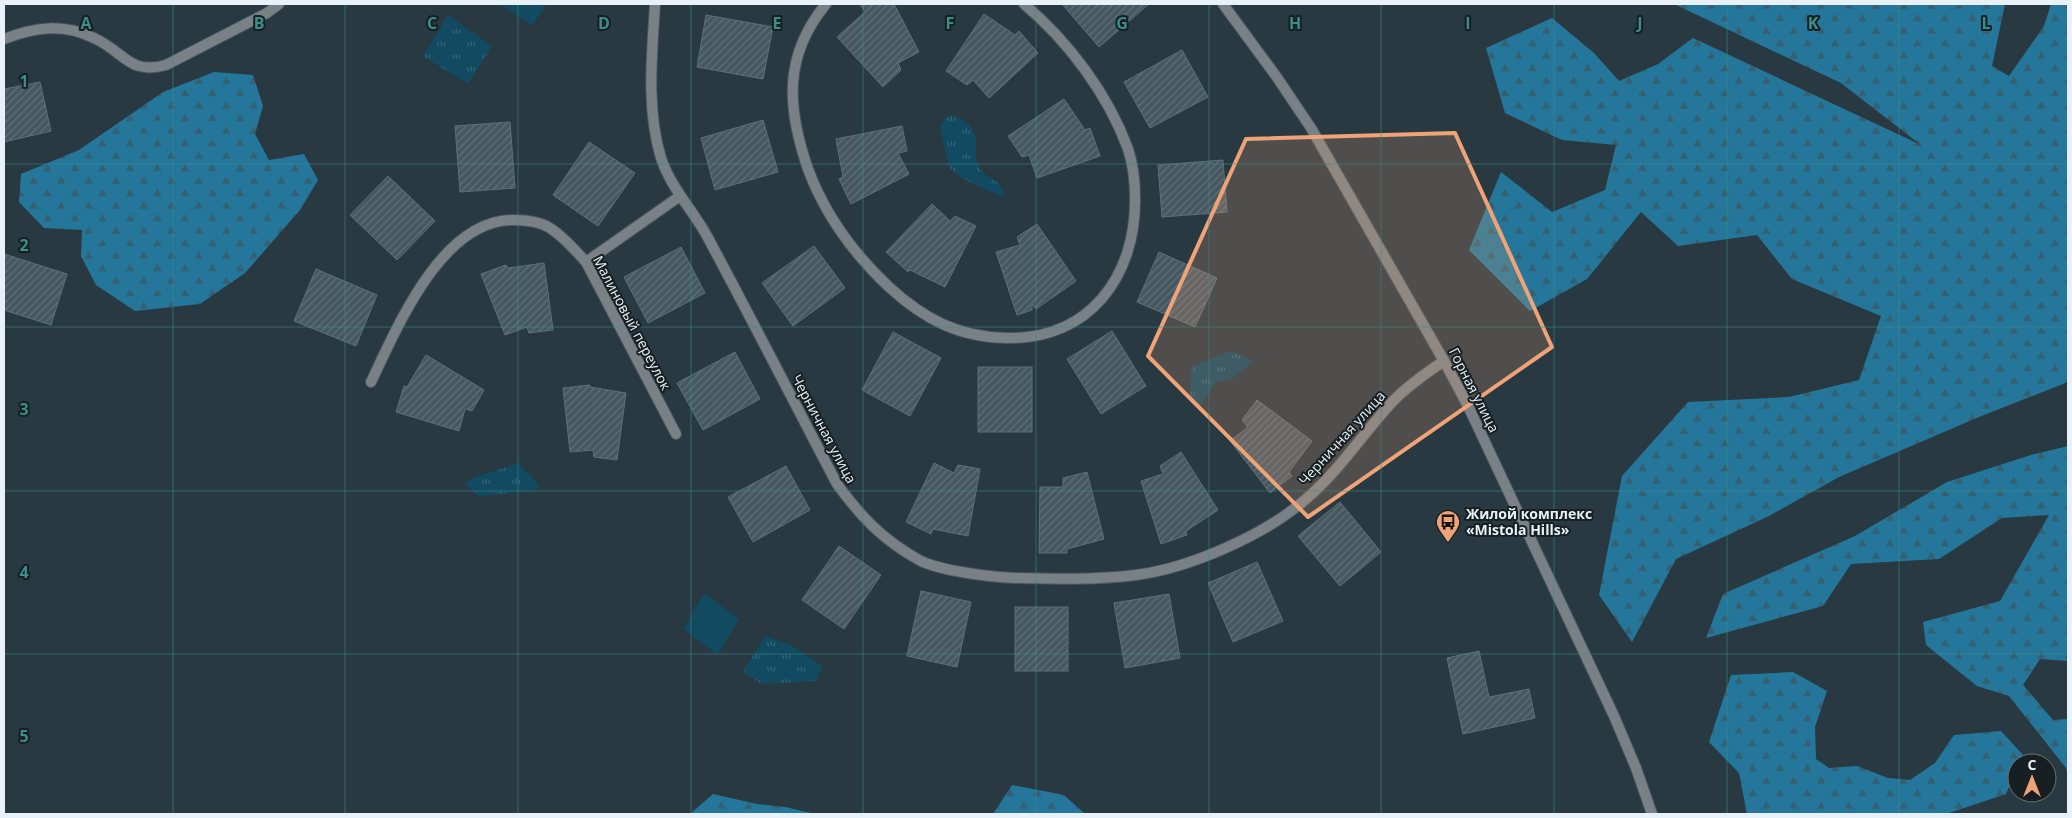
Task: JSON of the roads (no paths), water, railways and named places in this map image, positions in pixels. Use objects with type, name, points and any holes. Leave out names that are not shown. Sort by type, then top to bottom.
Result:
[{"type":"street","points":[[4,39],[47,27],[72,30],[94,38],[134,65],[154,68],[166,65],[259,18],[279,4]]},
{"type":"street","name":"Черничная улица","points":[[655,4],[651,80],[654,125],[661,157],[670,182],[706,234],[837,484],[858,513],[884,537],[921,561],[953,570],[993,577],[1092,579],[1147,572],[1174,566],[1222,550],[1268,527],[1306,499],[1361,441],[1393,401],[1424,374],[1444,361]]},
{"type":"street","points":[[826,4],[802,40],[794,73],[792,108],[800,145],[812,179],[828,212],[848,243],[876,275],[905,302],[934,321],[963,333],[994,338],[1024,338],[1048,334],[1072,323],[1094,308],[1113,286],[1125,262],[1135,211],[1135,185],[1129,152],[1118,125],[1103,97],[1046,23],[1024,4]]},
{"type":"street","name":"Горная улица","points":[[1223,4],[1276,76],[1310,128],[1468,406],[1614,716],[1636,768],[1652,814]]},
{"type":"street","points":[[586,262],[680,196]]},
{"type":"street","name":"Малиновый переулок","points":[[371,382],[409,303],[425,279],[459,242],[480,228],[503,220],[526,220],[549,227],[566,240],[586,262],[676,434]]},
{"type":"place","name":"Жилой комплекс «Mistola Hills»","points":[[1448,543]]}]
